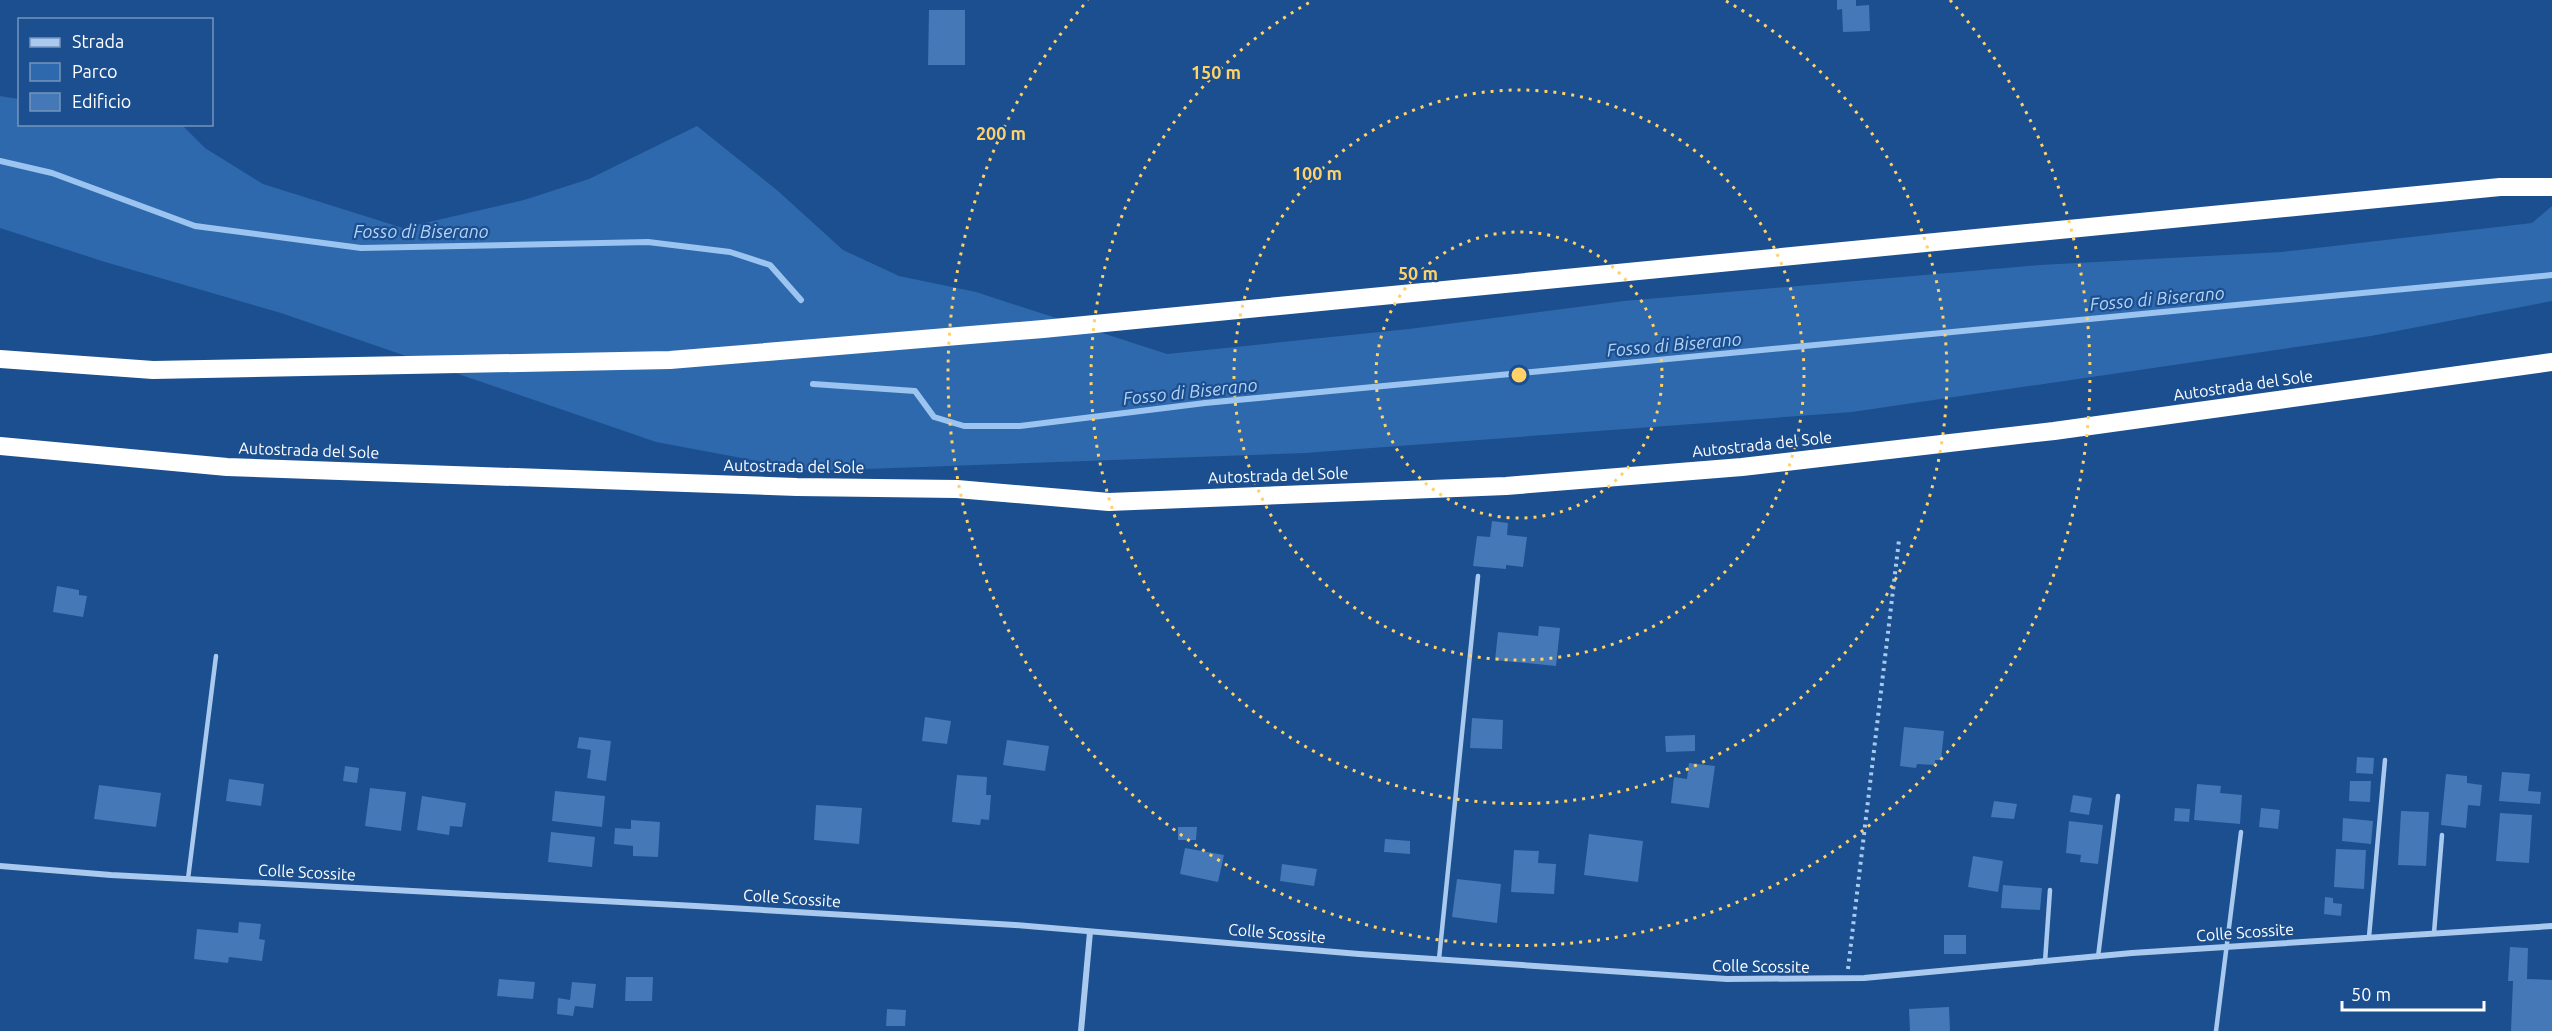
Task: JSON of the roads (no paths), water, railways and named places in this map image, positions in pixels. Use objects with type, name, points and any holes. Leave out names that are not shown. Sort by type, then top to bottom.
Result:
[{"type":"highway","points":[[0,359],[153,370],[670,360],[1043,329],[2488,188],[2552,187]]},
{"type":"highway","name":"Autostrada del Sole","points":[[0,446],[227,467],[796,487],[957,489],[1109,502],[1506,486],[1742,467],[2054,431],[2552,362]]},
{"type":"street","name":"Colle Scossite","points":[[0,866],[188,879],[696,906],[1090,932],[1727,979],[1847,979],[2226,947],[2552,926]]},
{"type":"street","points":[[1081,1031],[1090,932]]},
{"type":"lane","points":[[1439,959],[1479,576]]},
{"type":"lane","points":[[188,879],[216,656]]},
{"type":"lane","points":[[2369,937],[2385,760]]},
{"type":"lane","points":[[2098,957],[2118,796]]},
{"type":"lane","points":[[2216,1031],[2241,832]]},
{"type":"lane","points":[[2434,933],[2442,836]]},
{"type":"lane","points":[[2045,962],[2050,890]]},
{"type":"waterway","name":"Fosso di Biserano","points":[[0,161],[52,173],[195,226],[361,248],[648,242],[730,252],[770,265],[801,300]]},
{"type":"waterway","name":"Fosso di Biserano","points":[[813,384],[915,391],[934,417],[964,426],[1020,426],[1205,403],[2552,275]]}]
